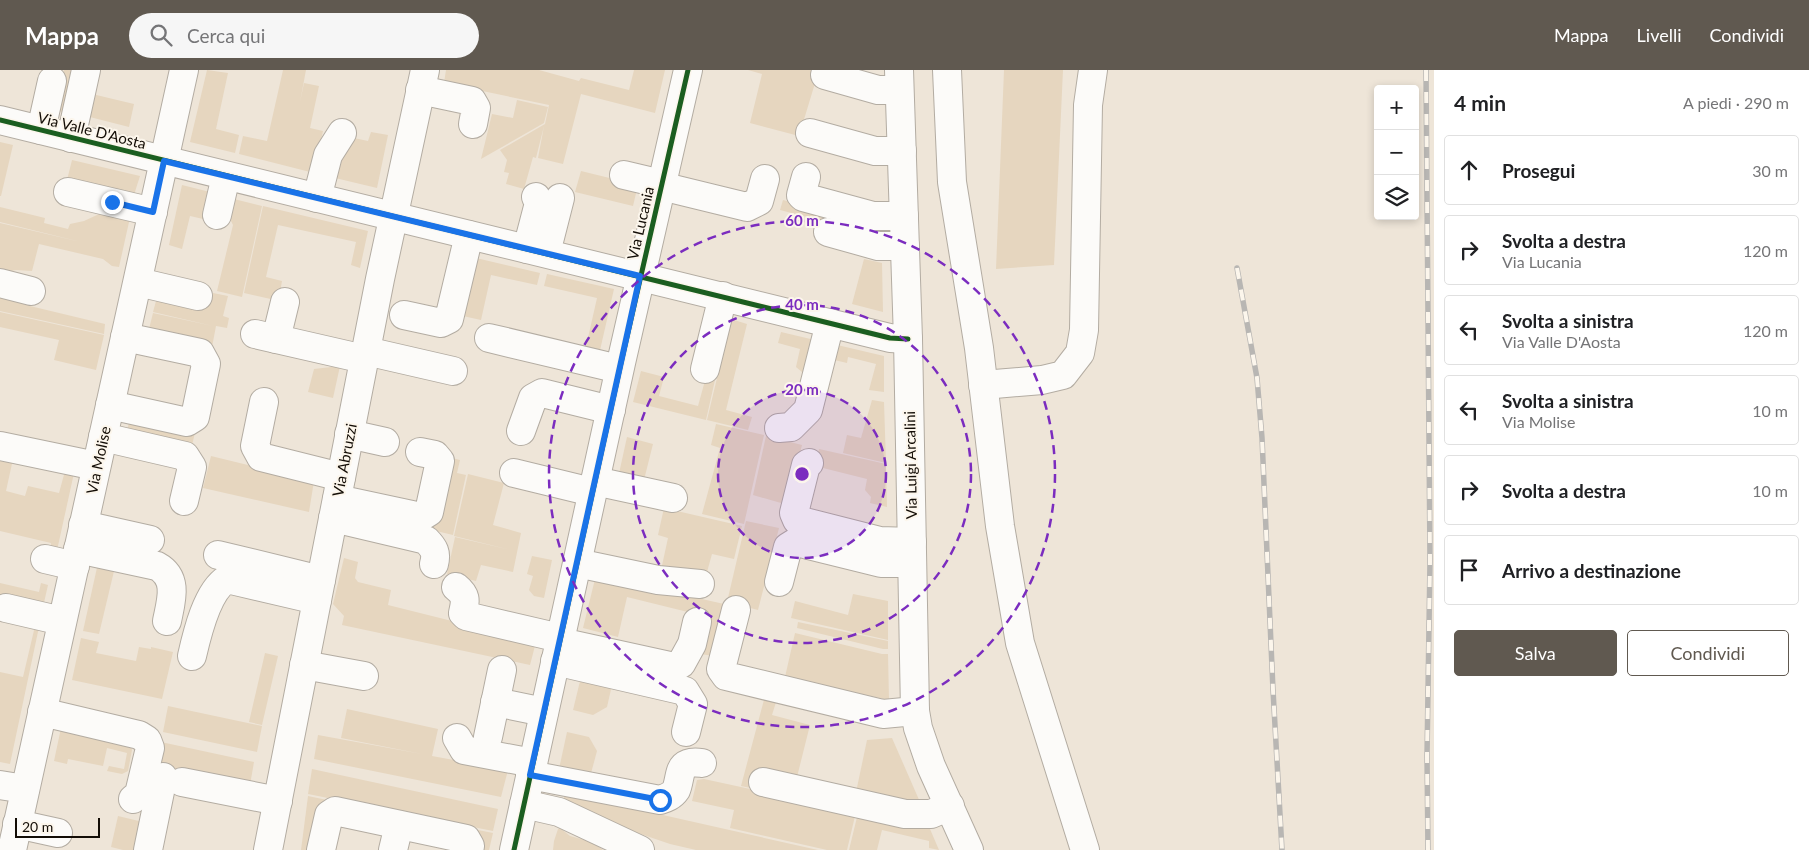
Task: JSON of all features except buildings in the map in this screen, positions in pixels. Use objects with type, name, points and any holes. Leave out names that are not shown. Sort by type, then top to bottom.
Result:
[{"type":"street","points":[[71,138],[86,70]]},
{"type":"street","name":"Via Molise","points":[[12,812],[42,712],[184,70]]},
{"type":"street","name":"Via Lucania","points":[[514,850],[619,369],[688,70]]},
{"type":"street","points":[[947,70],[952,182],[983,384],[1000,526],[1020,643],[1085,850]]},
{"type":"street","points":[[983,384],[1042,380],[1063,375],[1080,353],[1084,330],[1088,105],[1093,70]]},
{"type":"street","points":[[826,75],[878,90],[899,80]]},
{"type":"street","points":[[422,80],[472,101],[476,108],[473,124]]},
{"type":"street","name":"Via Abruzzi","points":[[268,850],[392,217],[422,80]]},
{"type":"street","name":"Via Luigi Arcalini","points":[[899,80],[908,339],[916,719],[931,766],[969,850]]},
{"type":"street","points":[[40,130],[52,81]]},
{"type":"street","name":"Via Valle D'Aosta","points":[[0,120],[890,338],[908,339]]},
{"type":"street","points":[[317,198],[328,155],[342,133]]},
{"type":"street","points":[[810,133],[875,151],[902,150]]},
{"type":"street","points":[[624,175],[747,207],[759,202],[765,179]]},
{"type":"street","points":[[217,215],[226,176]]},
{"type":"street","points":[[806,177],[801,195],[803,197],[872,216],[904,216]]},
{"type":"street","points":[[68,192],[153,212]]},
{"type":"street","points":[[536,251],[539,203],[548,198]]},
{"type":"street","points":[[828,232],[878,246],[904,246]]},
{"type":"street","points":[[404,314],[441,323],[449,319],[469,235]]},
{"type":"street","points":[[138,282],[198,296]]},
{"type":"street","points":[[0,283],[31,291]]},
{"type":"street","points":[[705,369],[723,296]]},
{"type":"street","points":[[285,302],[266,337],[453,371]]},
{"type":"street","points":[[779,428],[791,427],[808,410],[830,323]]},
{"type":"street","points":[[110,405],[187,422],[195,417],[206,364],[200,353],[125,337]]},
{"type":"street","points":[[490,338],[619,369]]},
{"type":"street","points":[[521,432],[533,398],[542,393],[610,410]]},
{"type":"street","points":[[264,402],[255,446],[261,457],[337,498],[426,540],[433,547],[436,557],[434,564]]},
{"type":"street","points":[[349,434],[385,442]]},
{"type":"street","points":[[103,437],[185,456],[192,466],[184,501]]},
{"type":"street","points":[[0,446],[96,466]]},
{"type":"street","points":[[337,498],[421,517],[429,512],[440,462],[436,455],[420,452]]},
{"type":"street","points":[[809,463],[806,467],[794,513],[797,520],[880,541],[912,552]]},
{"type":"street","points":[[514,473],[673,498]]},
{"type":"street","points":[[45,559],[79,547],[150,540]]},
{"type":"street","points":[[779,582],[788,547],[796,542],[881,563],[912,552]]},
{"type":"street","points":[[79,547],[157,566],[165,571],[172,588],[167,621]]},
{"type":"street","points":[[218,555],[319,590]]},
{"type":"street","points":[[577,563],[658,580],[700,584]]},
{"type":"street","points":[[192,656],[202,616],[220,583],[227,579],[319,590]]},
{"type":"street","points":[[456,588],[463,593],[466,601],[464,613],[466,616],[685,691],[693,704],[686,732]]},
{"type":"street","points":[[6,608],[62,621]]},
{"type":"street","points":[[736,610],[721,668],[726,676],[883,714],[916,719]]},
{"type":"street","points":[[558,647],[674,667],[682,664],[692,644],[697,622]]},
{"type":"street","points":[[304,665],[364,676]]},
{"type":"street","points":[[488,737],[502,670]]},
{"type":"street","points":[[495,702],[544,712]]},
{"type":"street","points":[[42,712],[139,735],[147,740],[150,748],[139,794],[133,799]]},
{"type":"street","points":[[811,715],[880,731],[916,719]]},
{"type":"street","points":[[457,738],[464,750],[531,769],[660,800],[669,797],[676,790],[679,772],[685,766],[695,762],[702,763]]},
{"type":"street","points":[[148,850],[172,780],[278,801]]},
{"type":"street","points":[[763,782],[905,814],[931,814],[950,806]]},
{"type":"street","points":[[524,804],[560,812],[640,850]]},
{"type":"street","points":[[322,850],[329,815],[335,811],[396,837],[466,839],[470,846],[469,850]]},
{"type":"street","points":[[12,812],[58,833]]},
{"type":"shaded area","points":[[64,70],[76,70],[66,113],[55,110]]},
{"type":"shaded area","points":[[207,70],[228,73],[216,129],[239,135],[235,153],[190,142]]},
{"type":"shaded area","points":[[283,70],[306,70],[300,102],[304,83],[319,86],[310,128],[323,131],[314,173],[239,154],[243,136],[267,141]]},
{"type":"shaded area","points":[[446,70],[539,70],[579,81],[581,78],[629,90],[634,70],[665,70],[655,113],[581,94],[563,164],[538,158],[544,126],[536,158],[533,157],[524,189],[506,184],[509,173],[504,172],[507,160],[500,150],[545,124],[549,105],[444,83]]},
{"type":"shaded area","points":[[748,70],[819,70],[799,136],[750,123],[762,74]]},
{"type":"shaded area","points":[[1004,70],[1063,70],[1054,265],[996,269]]},
{"type":"shaded area","points":[[88,93],[134,104],[129,127],[82,115]]},
{"type":"shaded area","points":[[517,100],[548,107],[544,123],[481,159],[492,114],[513,118]]},
{"type":"shaded area","points":[[371,132],[388,135],[377,188],[331,177],[334,165],[354,138],[368,141]]},
{"type":"shaded area","points":[[0,142],[13,145],[1,196],[0,196]]},
{"type":"shaded area","points":[[72,160],[140,176],[133,198],[66,184]]},
{"type":"shaded area","points":[[581,171],[638,185],[633,206],[575,192]]},
{"type":"shaded area","points":[[182,185],[218,194],[212,221],[190,216],[182,249],[169,245]]},
{"type":"shaded area","points":[[234,199],[262,206],[242,297],[217,291],[233,225],[230,219]]},
{"type":"shaded area","points":[[783,200],[880,224],[880,236],[780,210]]},
{"type":"shaded area","points":[[263,206],[368,231],[360,268],[351,265],[356,242],[278,225],[266,277],[282,281],[279,298],[275,300],[244,293]]},
{"type":"shaded area","points":[[0,207],[45,218],[44,223],[68,229],[70,224],[84,221],[110,209],[131,213],[119,267],[112,266],[103,259],[39,244],[32,271],[16,270],[0,273],[0,223],[81,242],[0,222]]},
{"type":"shaded area","points":[[476,258],[540,273],[537,285],[491,275],[481,320],[463,316]]},
{"type":"shaded area","points":[[864,259],[882,263],[883,312],[852,304]]},
{"type":"shaded area","points":[[547,274],[614,289],[598,359],[585,351],[597,298],[544,286]]},
{"type":"shaded area","points":[[0,290],[31,298],[30,306],[105,324],[104,334],[0,311]]},
{"type":"shaded area","points":[[159,290],[211,302],[213,293],[228,296],[223,316],[229,318],[227,328],[216,326],[212,347],[148,333],[153,313],[213,326],[153,312]]},
{"type":"shaded area","points":[[0,312],[104,335],[96,370],[54,360],[59,340],[0,327]]},
{"type":"shaded area","points":[[731,319],[747,324],[726,410],[752,417],[748,430],[707,420]]},
{"type":"shaded area","points":[[781,332],[819,341],[808,377],[796,367],[800,349],[778,343]]},
{"type":"shaded area","points":[[833,344],[884,356],[884,392],[869,390],[876,364],[848,357],[847,363],[830,359]]},
{"type":"shaded area","points":[[340,366],[333,398],[308,392],[314,369]]},
{"type":"shaded area","points":[[641,371],[664,377],[659,396],[698,406],[706,377],[715,380],[706,420],[633,402]]},
{"type":"shaded area","points":[[872,400],[884,402],[886,463],[843,453],[847,435],[861,438]]},
{"type":"shaded area","points":[[131,413],[196,428],[191,450],[126,436]]},
{"type":"shaded area","points":[[716,424],[764,435],[744,524],[702,514],[720,448],[711,445]]},
{"type":"shaded area","points":[[766,436],[802,445],[792,483],[781,503],[753,495]]},
{"type":"shaded area","points":[[627,437],[653,444],[643,484],[618,478]]},
{"type":"shaded area","points":[[819,449],[886,464],[887,507],[870,503],[871,497],[865,490],[867,479],[815,466]]},
{"type":"shaded area","points":[[0,456],[13,459],[6,491],[25,496],[28,486],[59,493],[65,471],[74,473],[56,555],[49,553],[51,543],[0,531]]},
{"type":"shaded area","points":[[211,456],[314,481],[309,512],[203,488]]},
{"type":"shaded area","points":[[448,457],[460,460],[457,473],[466,475],[453,535],[432,530]]},
{"type":"shaded area","points":[[468,474],[504,483],[493,525],[521,533],[513,572],[481,565],[476,581],[447,574],[455,537],[511,550],[454,536]]},
{"type":"shaded area","points":[[664,508],[742,526],[734,559],[712,554],[707,572],[673,573],[661,570],[668,538],[658,535]]},
{"type":"shaded area","points":[[746,521],[779,528],[758,610],[727,602]]},
{"type":"shaded area","points":[[532,556],[552,560],[544,598],[534,596],[529,590],[533,576],[527,574]]},
{"type":"shaded area","points":[[344,558],[358,562],[355,578],[358,582],[391,590],[388,605],[536,642],[530,665],[342,625],[344,616],[333,604]]},
{"type":"shaded area","points":[[98,563],[115,567],[99,634],[83,631]]},
{"type":"shaded area","points":[[596,575],[724,604],[713,656],[701,654],[708,617],[627,597],[618,637],[583,628]]},
{"type":"shaded area","points":[[0,583],[39,592],[41,583],[48,585],[43,607],[0,614]]},
{"type":"shaded area","points":[[853,594],[888,601],[888,640],[791,618],[795,601],[848,615]]},
{"type":"shaded area","points":[[798,622],[888,641],[888,649],[797,628]]},
{"type":"shaded area","points":[[35,626],[39,627],[10,764],[0,762],[0,672],[23,677]]},
{"type":"shaded area","points":[[795,633],[888,654],[889,700],[785,677]]},
{"type":"shaded area","points":[[81,638],[99,642],[96,653],[136,661],[139,647],[151,649],[151,647],[173,652],[162,699],[72,680]]},
{"type":"shaded area","points":[[265,653],[278,656],[262,725],[249,722]]},
{"type":"shaded area","points":[[581,677],[612,685],[607,707],[593,715],[573,710]]},
{"type":"shaded area","points":[[765,696],[777,699],[772,715],[810,725],[797,777],[755,789],[741,786]]},
{"type":"shaded area","points":[[168,706],[262,726],[257,752],[163,732]]},
{"type":"shaded area","points":[[347,709],[438,729],[432,756],[508,770],[501,797],[314,759],[318,735],[422,754],[341,738]]},
{"type":"shaded area","points":[[61,728],[131,746],[128,771],[122,774],[107,771],[109,766],[124,769],[127,753],[107,748],[103,766],[68,759],[67,764],[54,761]]},
{"type":"shaded area","points":[[567,732],[589,737],[597,751],[590,777],[559,769]]},
{"type":"shaded area","points":[[892,738],[920,802],[855,797],[867,740]]},
{"type":"shaded area","points":[[161,742],[254,762],[250,785],[156,765]]},
{"type":"shaded area","points":[[312,769],[498,809],[493,831],[308,794]]},
{"type":"shaded area","points":[[704,779],[856,812],[847,850],[827,850],[730,828],[734,810],[692,801],[697,780]]},
{"type":"shaded area","points":[[565,793],[818,850],[696,850],[670,844],[629,830],[563,802]]},
{"type":"shaded area","points":[[308,796],[327,800],[316,850],[301,850]]},
{"type":"shaded area","points":[[858,813],[930,829],[939,850],[929,848],[929,841],[882,830],[877,850],[849,850]]},
{"type":"shaded area","points":[[118,816],[143,822],[137,850],[123,850],[111,847]]},
{"type":"shaded area","points":[[560,828],[570,836],[592,842],[603,850],[553,850],[554,841]]},
{"type":"shaded area","points":[[478,830],[493,833],[489,850],[474,850]]},
{"type":"railway","points":[[1426,70],[1430,561],[1427,756],[1428,850]]},
{"type":"railway","points":[[1237,268],[1257,378],[1262,438],[1282,850]]},
{"type":"cycle path","points":[[514,850],[621,363],[688,70]]},
{"type":"cycle path","points":[[0,120],[890,338],[908,339]]},
{"type":"route","points":[[112,202],[153,212],[164,161],[640,276],[530,775],[660,800]]}]
